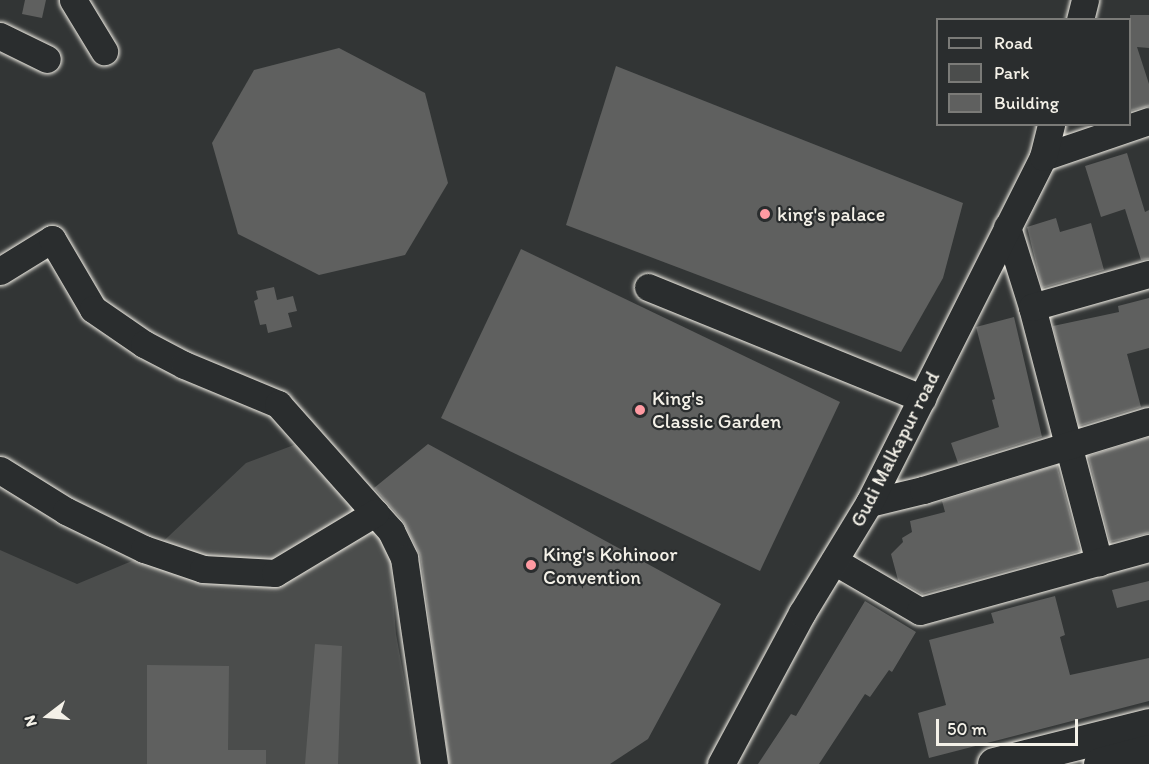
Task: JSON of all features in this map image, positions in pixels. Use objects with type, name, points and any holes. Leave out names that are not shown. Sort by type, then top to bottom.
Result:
[{"type":"main road","points":[[994,764],[1149,725]]},
{"type":"main road","points":[[1100,764],[1149,751]]},
{"type":"street","points":[[74,0],[104,51]]},
{"type":"street","points":[[1080,18],[1085,0]]},
{"type":"street","points":[[0,36],[47,59]]},
{"type":"street","points":[[1043,157],[1149,121]]},
{"type":"street","name":"Gudi Malkapur road","points":[[721,764],[802,613],[869,503],[1043,157],[1051,126]]},
{"type":"street","points":[[1007,227],[1032,307],[1099,562]]},
{"type":"street","points":[[0,271],[52,239],[93,309],[144,344],[184,366],[278,404],[391,531],[404,558],[434,764]]},
{"type":"street","points":[[1032,307],[1149,273]]},
{"type":"street","points":[[648,287],[922,398]]},
{"type":"street","points":[[869,503],[923,490],[1149,421]]},
{"type":"street","points":[[0,470],[66,511],[144,549],[203,570],[275,573],[375,513]]},
{"type":"street","points":[[834,561],[920,611],[1149,548]]},
{"type":"green space","points":[[310,439],[389,542],[396,634],[420,764],[0,764],[0,550],[77,584],[151,553],[246,463]]},
{"type":"building","points":[[25,0],[46,0],[42,18],[22,14]]},
{"type":"building","points":[[1130,15],[1149,15],[1149,48],[1137,47],[1149,84],[1149,106],[1131,111],[1131,18]]},
{"type":"building","points":[[339,48],[425,93],[448,183],[405,255],[319,275],[238,234],[212,143],[254,70]]},
{"type":"building","name":"king's palace","points":[[616,66],[963,203],[943,278],[901,352],[566,225]]},
{"type":"building","points":[[1127,153],[1145,212],[1149,210],[1149,259],[1141,260],[1125,209],[1101,217],[1085,166]]},
{"type":"building","points":[[1056,218],[1060,232],[1091,223],[1104,270],[1042,288],[1027,227]]},
{"type":"building","name":"King's Classic Garden","points":[[521,249],[840,402],[760,571],[441,418]]},
{"type":"building","points":[[274,287],[277,300],[293,296],[297,311],[288,313],[292,327],[268,333],[266,324],[260,325],[254,301],[258,299],[256,291]]},
{"type":"building","points":[[1149,298],[1149,348],[1127,354],[1141,407],[1079,426],[1053,326],[1119,312],[1118,306]]},
{"type":"building","points":[[1014,317],[1042,437],[958,463],[951,443],[999,427],[992,400],[995,399],[976,327]]},
{"type":"building","points":[[1149,437],[1149,533],[1110,542],[1088,456]]},
{"type":"building","name":"King's Kohinoor Convention","points":[[428,444],[721,604],[648,739],[610,764],[449,764],[420,555],[403,521],[374,488]]},
{"type":"building","points":[[1057,465],[1080,551],[922,594],[898,580],[891,554],[903,542],[902,538],[912,532],[910,521],[945,512],[942,501]]},
{"type":"building","points":[[1149,581],[1149,600],[1117,608],[1112,590]]},
{"type":"building","points":[[1055,596],[1065,635],[1060,637],[1070,675],[1149,658],[1149,701],[929,758],[918,713],[946,705],[929,640],[994,623],[991,613]]},
{"type":"building","points":[[865,601],[916,632],[892,672],[889,670],[870,697],[865,694],[819,764],[758,764],[791,714],[796,716]]},
{"type":"building","points":[[315,644],[342,646],[338,764],[305,764]]},
{"type":"building","points":[[147,665],[229,666],[228,750],[266,750],[266,764],[147,764]]},
{"type":"place","name":"king's palace","points":[[765,214]]},
{"type":"place","name":"King's Classic Garden","points":[[640,410]]},
{"type":"place","name":"King's Kohinoor Convention","points":[[531,565]]}]
